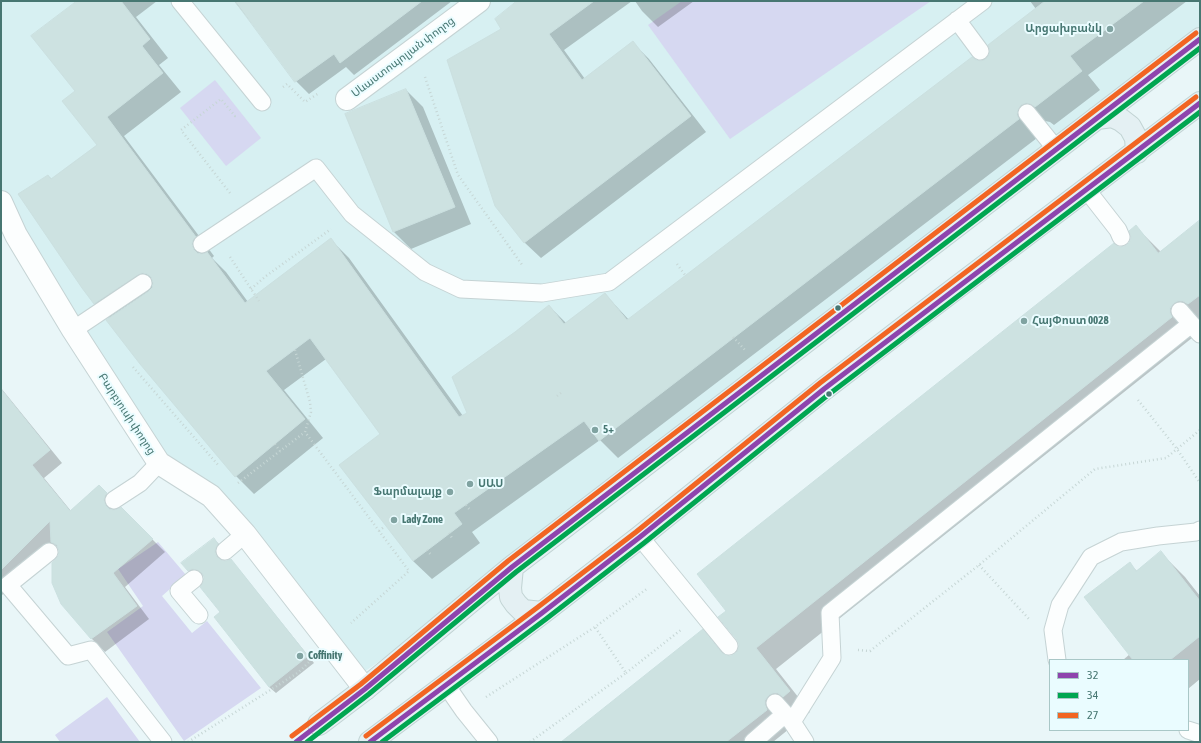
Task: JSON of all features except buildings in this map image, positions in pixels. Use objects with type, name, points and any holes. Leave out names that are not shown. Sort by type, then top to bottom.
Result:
[{"type":"main road","points":[[319,724],[365,689],[512,567],[1200,39]]},
{"type":"main road","points":[[370,742],[542,613],[640,537],[824,389],[1200,103]]},
{"type":"main road","points":[[1097,118],[1112,116],[1121,120],[1130,127],[1136,138],[1137,152]]},
{"type":"main road","points":[[512,567],[510,588],[512,597],[516,604],[523,611],[542,613]]},
{"type":"street","name":"Սևաստոպոլյան փողոց","points":[[347,99],[479,1]]},
{"type":"street","name":"Բարբյուսի փողոց","points":[[1,202],[16,235],[73,330],[159,464],[211,496],[245,534],[365,689]]},
{"type":"lane","points":[[180,1],[262,102]]},
{"type":"lane","points":[[202,244],[316,168],[352,214],[425,272],[461,289],[542,292],[610,282],[983,1]]},
{"type":"lane","points":[[957,20],[980,51]]},
{"type":"lane","points":[[1027,113],[1056,150]]},
{"type":"lane","points":[[1086,189],[1118,230],[1121,237]]},
{"type":"lane","points":[[73,330],[143,283]]},
{"type":"lane","points":[[753,742],[784,713],[832,658],[830,613],[1122,380],[1196,329],[1180,311]]},
{"type":"lane","points":[[114,500],[140,483],[159,464]]},
{"type":"lane","points":[[1056,654],[1053,630],[1060,606],[1091,557],[1121,542],[1196,532],[1200,530]]},
{"type":"lane","points":[[225,551],[245,534]]},
{"type":"lane","points":[[640,537],[729,646]]},
{"type":"lane","points":[[49,552],[8,585],[68,656],[90,650],[163,742]]},
{"type":"lane","points":[[194,579],[179,591],[199,615]]},
{"type":"lane","points":[[446,685],[464,711],[489,742]]},
{"type":"lane","points":[[784,713],[805,742]]},
{"type":"lane","points":[[1189,730],[1200,734]]},
{"type":"path","points":[[415,48],[458,175],[542,292]]},
{"type":"path","points":[[287,84],[305,102]]},
{"type":"path","points":[[235,116],[221,99],[181,130],[246,214]]},
{"type":"path","points":[[251,289],[266,276],[352,214]]},
{"type":"path","points":[[242,274],[259,301]]},
{"type":"path","points":[[733,337],[745,350]]},
{"type":"path","points":[[236,484],[305,432],[311,412],[310,402],[294,350]]},
{"type":"path","points":[[132,365],[223,470]]},
{"type":"path","points":[[1122,380],[1177,449],[1200,482]]},
{"type":"path","points":[[557,396],[562,392]]},
{"type":"path","points":[[870,651],[979,565],[1095,469],[1166,458],[1200,430]]},
{"type":"path","points":[[188,742],[299,672],[409,570],[305,432]]},
{"type":"path","points":[[275,444],[280,452]]},
{"type":"path","points":[[466,505],[470,510]]},
{"type":"path","points":[[379,531],[385,526]]},
{"type":"path","points":[[449,533],[452,538]]},
{"type":"path","points":[[427,550],[431,555]]},
{"type":"path","points":[[979,565],[1056,654]]},
{"type":"path","points":[[464,711],[595,627],[669,572]]},
{"type":"path","points":[[530,742],[626,673],[702,613]]},
{"type":"path","points":[[595,627],[626,673]]},
{"type":"shaded area","points":[[1,1],[1200,1],[1200,39],[512,567],[357,677],[245,534],[159,463],[1,202]]},
{"type":"shaded area","points":[[682,1],[931,1],[730,139],[648,25]]},
{"type":"shaded area","points":[[215,80],[261,138],[226,166],[180,108]]},
{"type":"shaded area","points":[[158,542],[186,575],[162,596],[192,633],[207,621],[261,688],[184,741],[107,632],[143,606],[118,569]]},
{"type":"shaded area","points":[[107,697],[140,742],[60,742],[55,735]]},
{"type":"transit line","name":"27","points":[[292,736],[361,684],[508,561],[1196,33]]},
{"type":"transit line","name":"32","points":[[296,742],[365,689],[512,567],[1200,39]]},
{"type":"transit line","name":"34","points":[[307,742],[369,694],[516,572],[1200,48]]},
{"type":"transit line","name":"27","points":[[366,736],[636,532],[820,383],[1196,97]]},
{"type":"transit line","name":"32","points":[[370,742],[542,613],[640,537],[824,389],[1200,103]]},
{"type":"transit line","name":"34","points":[[382,742],[546,619],[644,543],[828,395],[1200,112]]},
{"type":"place","name":"Արցախբանկ","points":[[1110,29]]},
{"type":"place","name":"ՀայՓոստ 0028","points":[[1024,321]]},
{"type":"place","name":"5+","points":[[595,430]]},
{"type":"place","name":"ՍԱՍ","points":[[470,484]]},
{"type":"place","name":"Ֆարմալայք","points":[[450,492]]},
{"type":"place","name":"Lady Zone","points":[[394,520]]},
{"type":"place","name":"Coffinity","points":[[300,656]]}]
